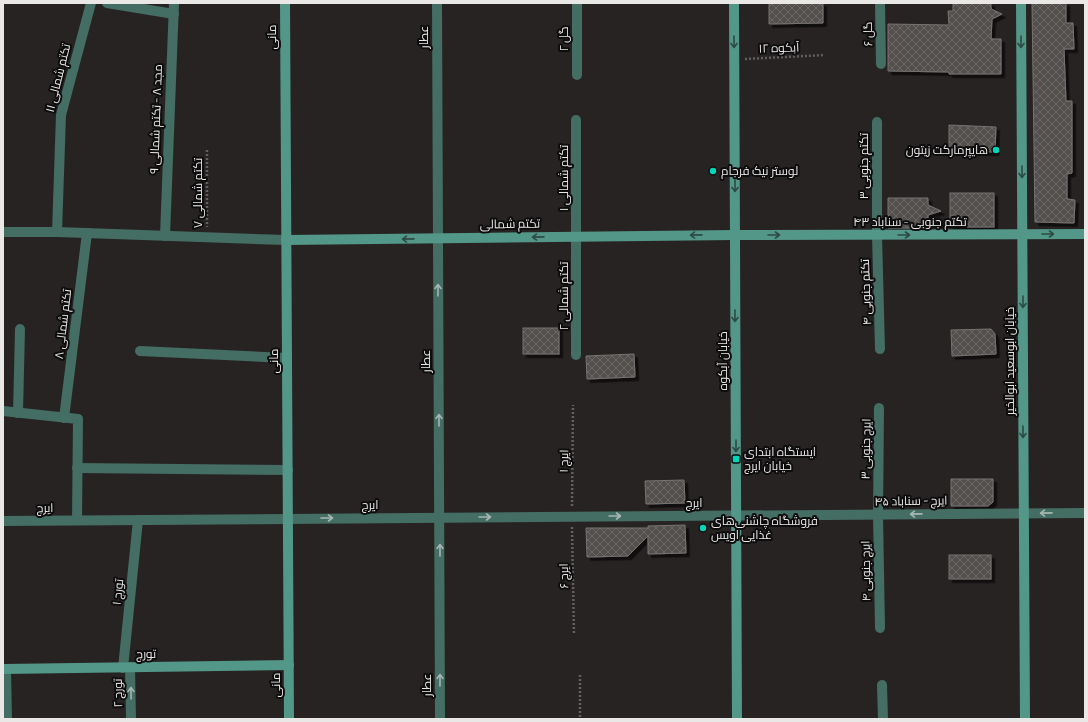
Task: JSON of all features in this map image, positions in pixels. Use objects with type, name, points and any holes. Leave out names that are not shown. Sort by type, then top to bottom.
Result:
[{"type":"street","name":"تکتم شمالی ۱۱","points":[[58,232],[61,115],[91,3]]},
{"type":"street","points":[[107,3],[174,14]]},
{"type":"street","name":"مجد ۸ - تکتم شمالی ۹","points":[[165,236],[174,3]]},
{"type":"street","name":"مانی","points":[[284,3],[289,719]]},
{"type":"street","name":"عطار","points":[[437,3],[440,719]]},
{"type":"street","name":"گل ۲","points":[[577,3],[577,75]]},
{"type":"street","name":"خیابان آبکوه","points":[[734,3],[737,719]]},
{"type":"street","name":"گل ۶","points":[[880,3],[881,64]]},
{"type":"street","name":"خیابان ابوسعید ابوالخیر","points":[[1021,3],[1025,719]]},
{"type":"street","name":"تکتم شمالی ۱","points":[[576,120],[577,237]]},
{"type":"street","name":"تکتم جنوبی ۳","points":[[877,122],[877,235]]},
{"type":"street","points":[[3,232],[58,232],[286,240]]},
{"type":"street","name":"تکتم شمالی ۸","points":[[64,418],[87,233]]},
{"type":"street","name":"تکتم جنوبی - سناباد ۴۳","points":[[735,235],[1085,234]]},
{"type":"street","name":"تکتم شمالی","points":[[286,240],[735,235]]},
{"type":"street","name":"تکتم جنوبی ۴","points":[[877,235],[880,349]]},
{"type":"street","name":"تکتم شمالی ۲","points":[[576,355],[577,237]]},
{"type":"street","points":[[18,413],[20,329]]},
{"type":"street","points":[[140,351],[287,358]]},
{"type":"street","name":"ایرج جنوبی ۳","points":[[878,515],[879,408]]},
{"type":"street","points":[[3,411],[78,419],[76,520]]},
{"type":"street","points":[[77,468],[288,470]]},
{"type":"street","name":"ایرج - سناباد ۴۵","points":[[736,516],[1085,513]]},
{"type":"street","name":"ایرج جنوبی ۴","points":[[878,515],[880,628]]},
{"type":"street","name":"ایرج","points":[[3,521],[736,516]]},
{"type":"street","name":"تورج ۱","points":[[127,667],[138,520]]},
{"type":"street","name":"تورج","points":[[4,669],[289,665]]},
{"type":"street","name":"تورج ۲","points":[[127,667],[131,719]]},
{"type":"street","points":[[4,669],[7,719]]},
{"type":"street","points":[[882,685],[883,719]]},
{"type":"path","name":"آبکوه ۱۲","points":[[734,59],[825,55]]},
{"type":"path","name":"تکتم شمالی ۷","points":[[207,150],[207,237]]},
{"type":"path","name":"ایرج ۱","points":[[572,517],[573,406]]},
{"type":"path","name":"ایرج ۶","points":[[572,517],[574,635]]},
{"type":"path","points":[[580,675],[580,719]]},
{"type":"building","points":[[769,3],[823,3],[823,23],[769,24]]},
{"type":"building","points":[[953,3],[991,3],[991,9],[1002,14],[992,19],[991,39],[1001,39],[1001,74],[949,74],[949,72],[888,71],[888,24],[949,25],[948,11],[953,11]]},
{"type":"building","points":[[1032,3],[1066,3],[1066,23],[1073,23],[1074,49],[1064,49],[1066,101],[1072,101],[1072,173],[1067,174],[1067,199],[1075,200],[1074,223],[1035,222]]},
{"type":"building","points":[[949,125],[996,127],[995,152],[949,151]]},
{"type":"building","points":[[950,193],[994,193],[994,227],[950,227]]},
{"type":"building","points":[[888,198],[928,198],[928,205],[941,211],[928,215],[928,228],[888,228]]},
{"type":"building","points":[[523,328],[559,328],[559,354],[523,354]]},
{"type":"building","points":[[991,329],[995,334],[996,354],[952,356],[951,330]]},
{"type":"building","points":[[634,354],[635,377],[587,379],[586,356]]},
{"type":"building","points":[[951,479],[993,479],[993,502],[988,506],[951,506]]},
{"type":"building","points":[[684,480],[685,503],[646,504],[645,481]]},
{"type":"building","points":[[685,525],[686,553],[648,554],[648,536],[628,556],[587,557],[586,528],[648,528],[648,526]]},
{"type":"building","points":[[949,555],[991,555],[991,579],[949,579]]},
{"type":"place","name":"هایپرمارکت زیتون","points":[[996,150]]},
{"type":"place","name":"لوستر نیک فرجام","points":[[713,171]]},
{"type":"place","name":"ایستگاه ابتدای خیابان ایرج","points":[[736,459]]},
{"type":"place","name":"فروشگاه چاشنی‌های غذایی اویس","points":[[703,528]]}]
